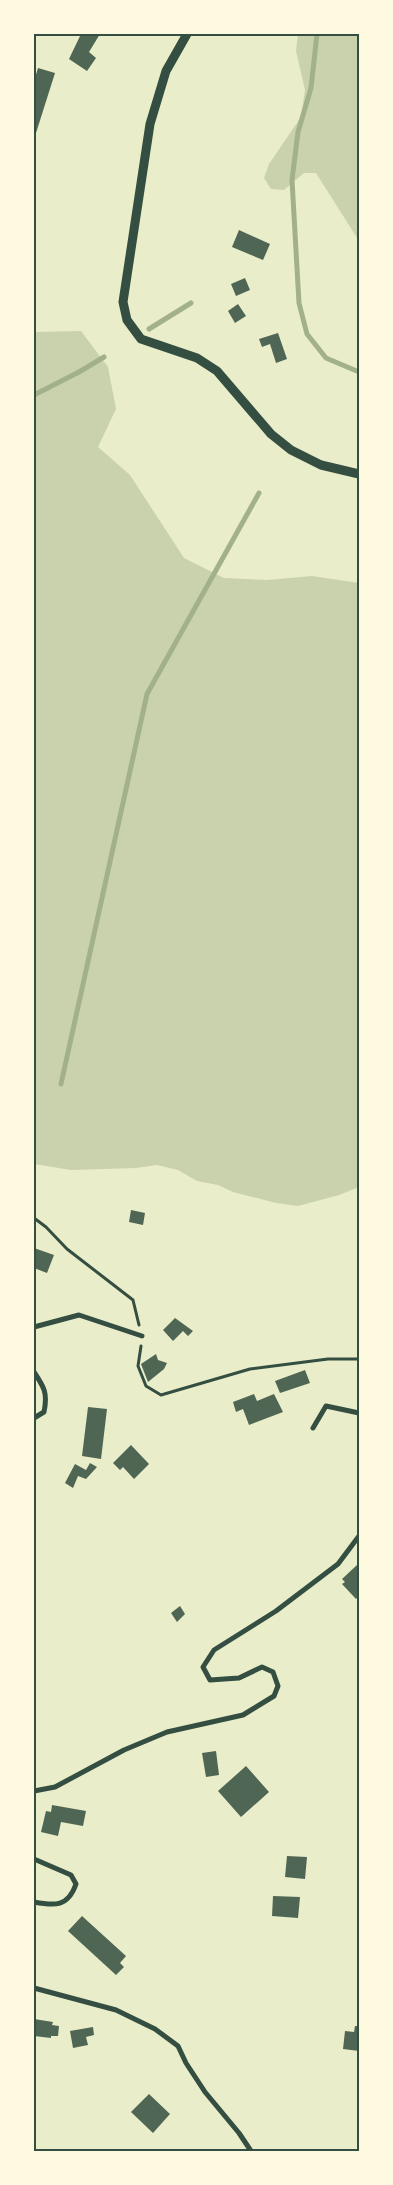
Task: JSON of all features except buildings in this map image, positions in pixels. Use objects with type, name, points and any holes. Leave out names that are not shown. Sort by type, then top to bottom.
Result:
[{"type":"street","points":[[187,34],[166,72],[150,124],[122,302],[127,320],[141,339],[197,358],[217,371],[270,434],[291,450],[321,465],[359,474]]},
{"type":"street","points":[[34,1327],[79,1315],[142,1336]]},
{"type":"street","points":[[34,1372],[42,1383],[47,1397],[44,1412],[34,1418]]},
{"type":"street","points":[[313,1428],[326,1406],[359,1413]]},
{"type":"street","points":[[34,1791],[55,1787],[124,1750],[167,1732],[243,1715],[274,1696],[278,1686],[273,1672],[262,1667],[239,1678],[210,1680],[203,1667],[214,1650],[276,1611],[338,1564],[359,1536]]},
{"type":"street","points":[[34,1858],[70,1875],[76,1884],[72,1896],[63,1902],[50,1905],[34,1902]]},
{"type":"street","points":[[34,1988],[116,2010],[155,2029],[178,2046],[186,2063],[205,2092],[239,2133],[251,2151]]},
{"type":"path","points":[[34,1218],[46,1227],[67,1250],[133,1300],[142,1336],[138,1366],[146,1386],[162,1395],[250,1369],[328,1359],[359,1359]]},
{"type":"green space","points":[[298,34],[359,34],[359,241],[316,173],[304,173],[284,190],[271,189],[264,178],[269,164],[301,117],[305,90],[296,51]]},
{"type":"green space","points":[[81,331],[108,367],[116,409],[98,447],[130,475],[184,558],[224,578],[267,580],[312,576],[359,583],[359,1187],[339,1195],[298,1206],[276,1203],[233,1192],[218,1185],[197,1181],[178,1170],[157,1165],[136,1168],[71,1170],[34,1164],[34,332]]},
{"type":"waterway","points":[[317,34],[311,88],[298,132],[292,180],[299,303],[307,334],[326,358],[359,372]]},
{"type":"waterway","points":[[149,329],[191,303]]},
{"type":"waterway","points":[[34,395],[104,357]]},
{"type":"waterway","points":[[61,1084],[147,694],[259,493]]}]
